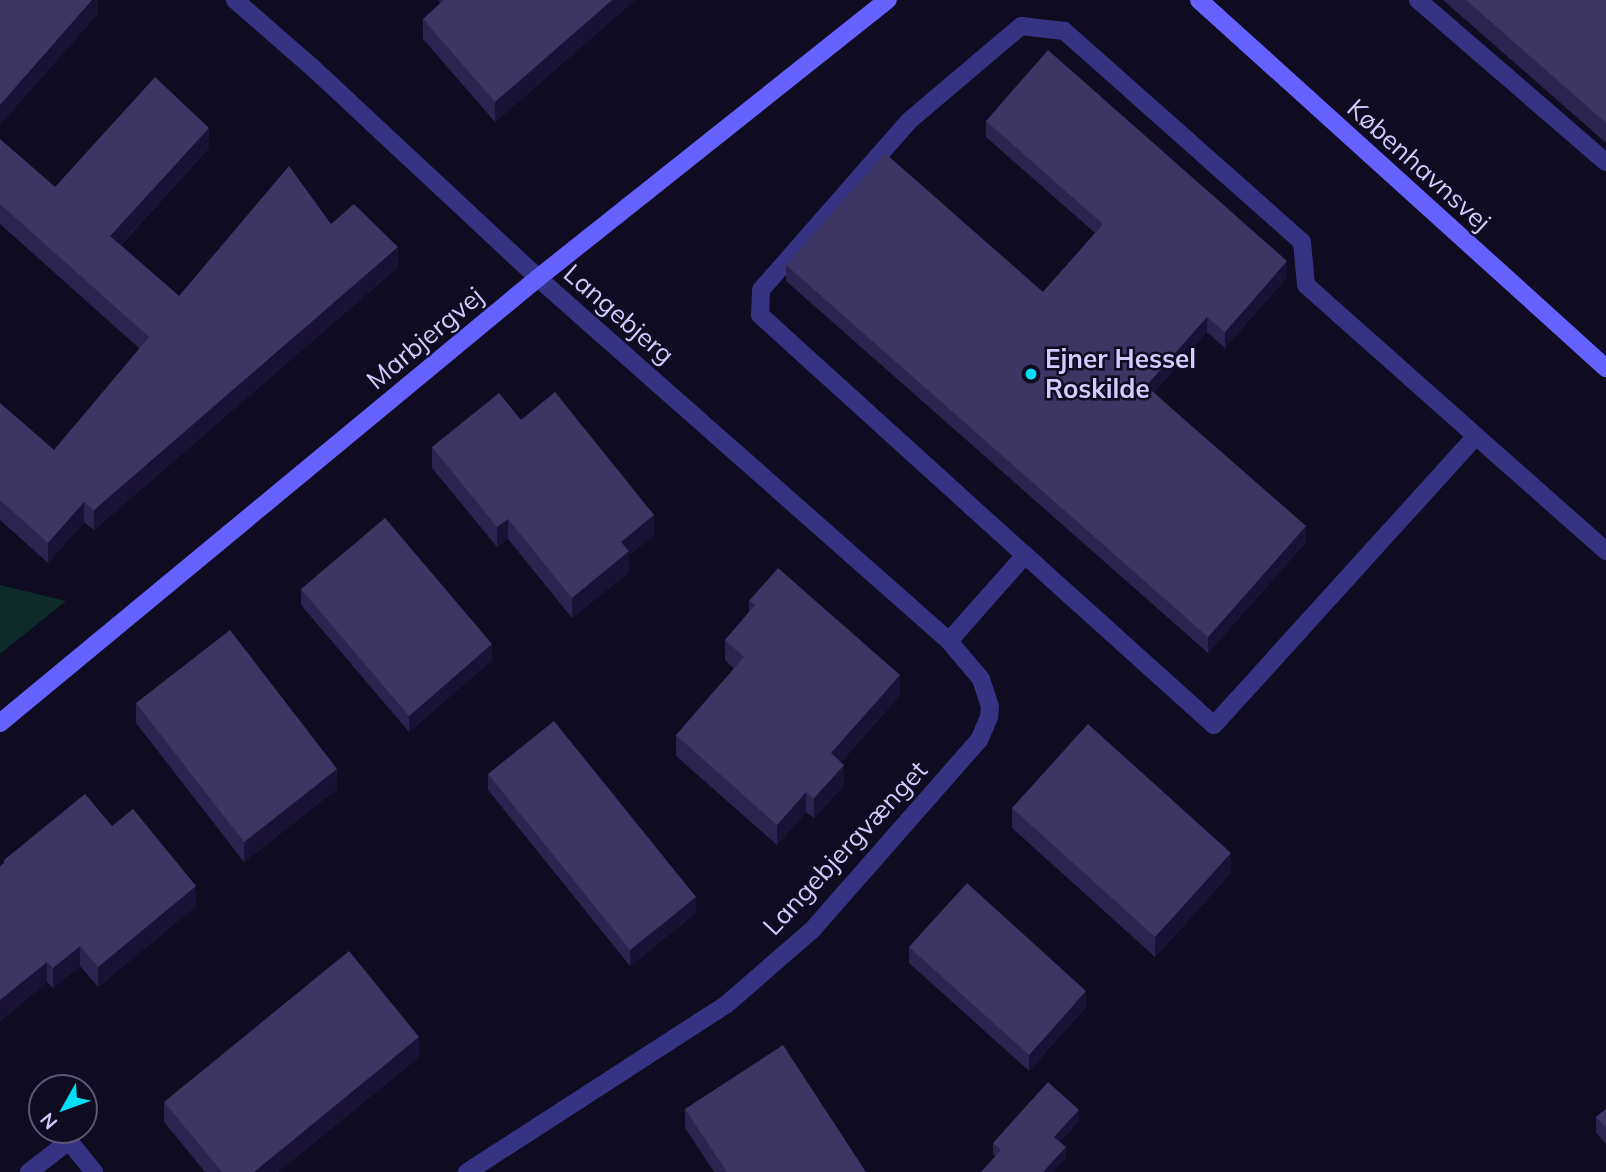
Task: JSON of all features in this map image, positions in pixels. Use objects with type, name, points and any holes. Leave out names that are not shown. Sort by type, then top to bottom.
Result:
[{"type":"street","name":"Langebjerg","points":[[235,0],[314,69],[538,278],[949,641],[971,665]]},
{"type":"street","name":"Marbjergvej","points":[[0,723],[538,278],[888,0]]},
{"type":"street","name":"Københavnsvej","points":[[1199,0],[1606,368]]},
{"type":"street","points":[[1418,0],[1606,162]]},
{"type":"street","points":[[1476,436],[1214,725],[760,315],[761,290],[908,122],[1021,26],[1065,31],[1302,242],[1306,285],[1606,551]]},
{"type":"street","points":[[949,641],[1025,555]]},
{"type":"street","name":"Langebjergvænget","points":[[467,1172],[727,1004],[812,930],[979,740],[989,717],[990,706],[981,679],[971,665]]},
{"type":"street","points":[[29,1172],[69,1142],[94,1172]]},
{"type":"green space","points":[[0,585],[66,601],[0,654]]},
{"type":"building","points":[[0,0],[92,0],[0,105]]},
{"type":"building","points":[[444,0],[612,0],[495,102],[423,19]]},
{"type":"building","points":[[1466,0],[1606,0],[1606,123]]},
{"type":"building","name":"Ejner Hessel Roskilde","points":[[1048,50],[1287,261],[1225,332],[1207,317],[1146,386],[1306,526],[1208,637],[786,265],[885,153],[1043,292],[1103,224],[986,121]]},
{"type":"building","points":[[155,77],[209,128],[110,236],[179,296],[289,166],[331,224],[354,204],[398,247],[94,510],[84,502],[48,543],[0,500],[0,403],[54,450],[149,337],[0,204],[0,139],[55,187]]},
{"type":"building","points":[[555,392],[654,515],[621,542],[629,551],[572,598],[508,519],[497,527],[432,447],[499,393],[521,420]]},
{"type":"building","points":[[385,518],[492,644],[409,716],[301,589]]},
{"type":"building","points":[[778,568],[900,675],[831,753],[844,765],[814,798],[806,792],[777,825],[676,735],[744,657],[725,640],[755,605],[749,601]]},
{"type":"building","points":[[230,630],[337,769],[244,842],[136,703]]},
{"type":"building","points":[[554,721],[696,897],[630,950],[488,774]]},
{"type":"building","points":[[1088,724],[1231,853],[1155,937],[1012,808]]},
{"type":"building","points":[[85,794],[112,826],[133,809],[196,886],[98,967],[80,946],[53,968],[47,962],[0,1000],[0,866]]},
{"type":"building","points":[[967,883],[1086,991],[1029,1055],[909,947]]},
{"type":"building","points":[[349,951],[419,1037],[254,1172],[222,1172],[164,1102]]},
{"type":"building","points":[[783,1045],[866,1172],[727,1172],[685,1109]]},
{"type":"building","points":[[1048,1082],[1079,1110],[1054,1137],[1066,1147],[1043,1172],[981,1172],[1001,1150],[993,1143]]},
{"type":"building","points":[[1606,1109],[1606,1128],[1596,1117]]},
{"type":"place","name":"Ejner Hessel Roskilde","points":[[1031,374]]}]
